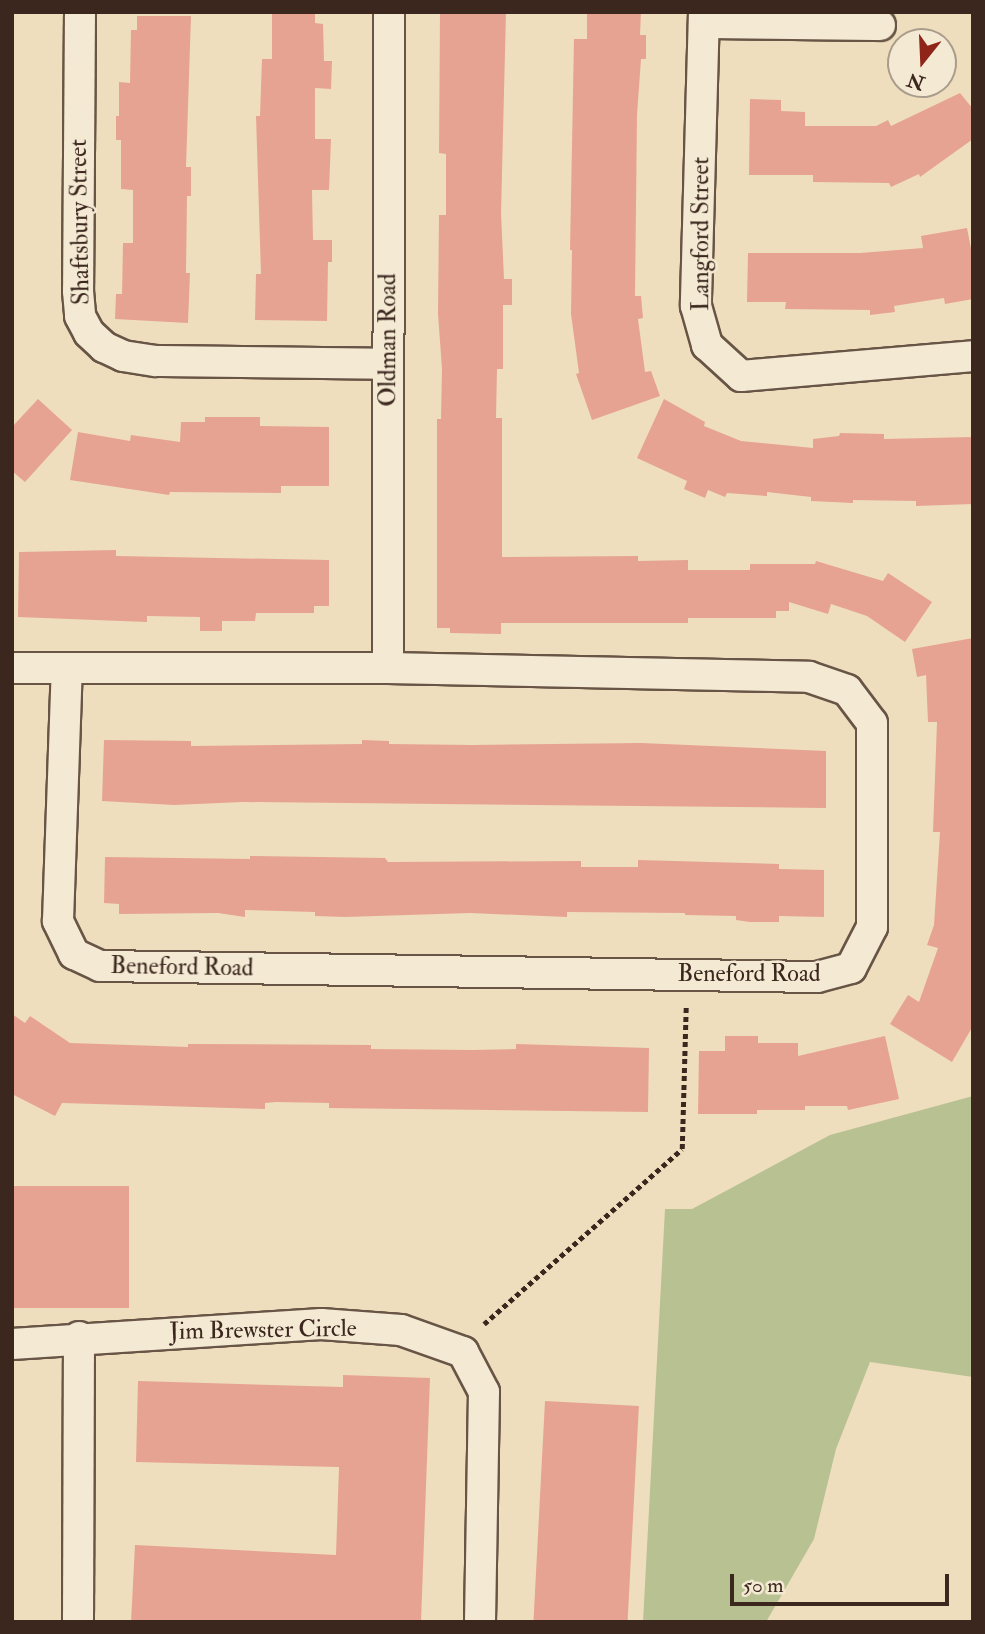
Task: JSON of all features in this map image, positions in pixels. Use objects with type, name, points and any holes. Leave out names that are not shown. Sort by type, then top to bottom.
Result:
[{"type":"street","name":"Shaftsbury Street","points":[[80,12],[78,291],[80,316],[89,333],[104,347],[123,356],[156,361],[388,364]]},
{"type":"street","name":"Oldman Road","points":[[388,668],[389,12]]},
{"type":"street","points":[[704,18],[880,25]]},
{"type":"street","name":"Langford Street","points":[[704,18],[696,306],[707,345],[741,376],[973,356]]},
{"type":"street","name":"Beneford Road","points":[[12,668],[67,668],[388,668],[809,677],[847,690],[872,723],[872,927],[851,968],[817,977],[100,966],[74,954],[58,921],[67,668]]},
{"type":"street","name":"Jim Brewster Circle","points":[[12,1344],[79,1337],[321,1324],[401,1330],[463,1352],[484,1392],[480,1622]]},
{"type":"street","points":[[78,1622],[79,1337]]},
{"type":"path","points":[[484,1324],[682,1149],[686,975]]},
{"type":"green space","points":[[973,1096],[973,1377],[870,1362],[836,1449],[814,1539],[766,1622],[643,1622],[665,1209],[692,1209],[830,1135]]},
{"type":"building","points":[[440,12],[506,12],[501,213],[504,279],[512,279],[512,305],[503,305],[503,369],[497,369],[496,418],[502,418],[502,557],[638,556],[638,561],[688,560],[688,570],[750,570],[750,564],[815,564],[816,561],[883,581],[888,573],[932,602],[905,642],[867,616],[831,604],[828,614],[789,602],[789,611],[776,611],[776,618],[688,618],[688,623],[501,623],[501,634],[450,633],[450,628],[437,628],[437,419],[441,419],[442,369],[438,314],[439,215],[446,215],[446,154],[439,153]]},
{"type":"building","points":[[587,12],[641,12],[640,35],[646,35],[646,59],[641,59],[637,115],[635,296],[641,296],[643,318],[638,319],[645,372],[651,371],[660,396],[592,420],[576,374],[579,373],[571,314],[570,250],[574,39],[587,39]]},
{"type":"building","points":[[272,14],[315,14],[315,23],[323,24],[324,61],[332,61],[331,89],[315,88],[315,139],[331,139],[329,190],[312,190],[313,240],[332,240],[332,262],[328,262],[327,321],[255,320],[256,274],[261,274],[256,116],[260,116],[262,59],[272,59]]},
{"type":"building","points":[[137,16],[191,16],[186,167],[191,167],[191,196],[187,196],[186,273],[190,273],[188,323],[115,319],[116,294],[122,294],[123,243],[133,243],[133,190],[121,189],[121,140],[116,140],[116,116],[119,116],[119,82],[130,83],[131,30],[137,30]]},
{"type":"building","points":[[960,93],[973,109],[973,139],[920,177],[919,174],[891,187],[889,183],[813,182],[813,175],[749,175],[750,99],[781,100],[781,111],[805,112],[805,126],[876,126],[888,120],[891,126],[950,98],[957,98]]},
{"type":"building","points":[[967,228],[973,259],[973,299],[945,304],[944,298],[894,306],[895,312],[870,315],[870,310],[785,309],[786,302],[747,302],[748,253],[860,253],[923,248],[921,236]]},
{"type":"building","points":[[38,399],[72,430],[25,482],[12,471],[12,427]]},
{"type":"building","points":[[664,399],[705,422],[704,426],[741,441],[813,448],[813,439],[839,436],[840,433],[884,434],[884,439],[973,437],[973,504],[916,506],[916,501],[811,501],[811,497],[767,492],[767,496],[727,493],[725,497],[708,490],[705,498],[684,489],[687,481],[637,458]]},
{"type":"building","points":[[205,417],[260,417],[260,426],[329,427],[329,486],[281,486],[281,493],[170,492],[169,495],[70,480],[78,432],[130,441],[131,435],[180,442],[181,422],[205,422]]},
{"type":"building","points":[[116,550],[116,556],[329,560],[329,606],[314,606],[314,613],[256,613],[255,621],[222,621],[222,631],[200,631],[200,617],[147,616],[147,622],[18,617],[19,552]]},
{"type":"building","points":[[973,638],[973,1026],[952,1062],[890,1024],[908,995],[919,1002],[938,948],[927,945],[934,925],[940,832],[933,832],[937,722],[928,722],[926,675],[917,677],[912,649]]},
{"type":"building","points":[[104,740],[191,741],[191,746],[362,744],[362,740],[389,741],[389,744],[472,745],[641,743],[826,751],[826,808],[242,802],[174,805],[102,801]]},
{"type":"building","points":[[250,856],[385,858],[388,862],[581,861],[581,867],[638,867],[638,860],[779,864],[779,869],[824,870],[824,917],[779,916],[779,922],[750,922],[736,920],[736,916],[685,913],[567,912],[567,917],[470,913],[345,917],[315,916],[315,912],[245,910],[245,917],[218,913],[119,914],[119,904],[104,903],[105,857],[250,859]]},
{"type":"building","points":[[12,1014],[25,1023],[30,1016],[70,1043],[188,1047],[188,1044],[371,1045],[371,1049],[472,1050],[516,1049],[516,1044],[649,1048],[648,1112],[329,1108],[329,1103],[276,1102],[265,1103],[265,1109],[62,1103],[55,1116],[12,1094]]},
{"type":"building","points":[[725,1036],[758,1036],[758,1043],[798,1043],[798,1056],[885,1036],[899,1099],[848,1110],[847,1106],[805,1106],[805,1110],[757,1110],[757,1114],[698,1114],[699,1051],[725,1051]]},
{"type":"building","points":[[12,1186],[129,1186],[129,1308],[12,1308]]},
{"type":"building","points":[[343,1375],[430,1378],[421,1622],[131,1622],[135,1545],[336,1555],[339,1467],[136,1462],[138,1381],[343,1387]]},
{"type":"building","points":[[545,1401],[639,1406],[628,1622],[533,1622]]}]
